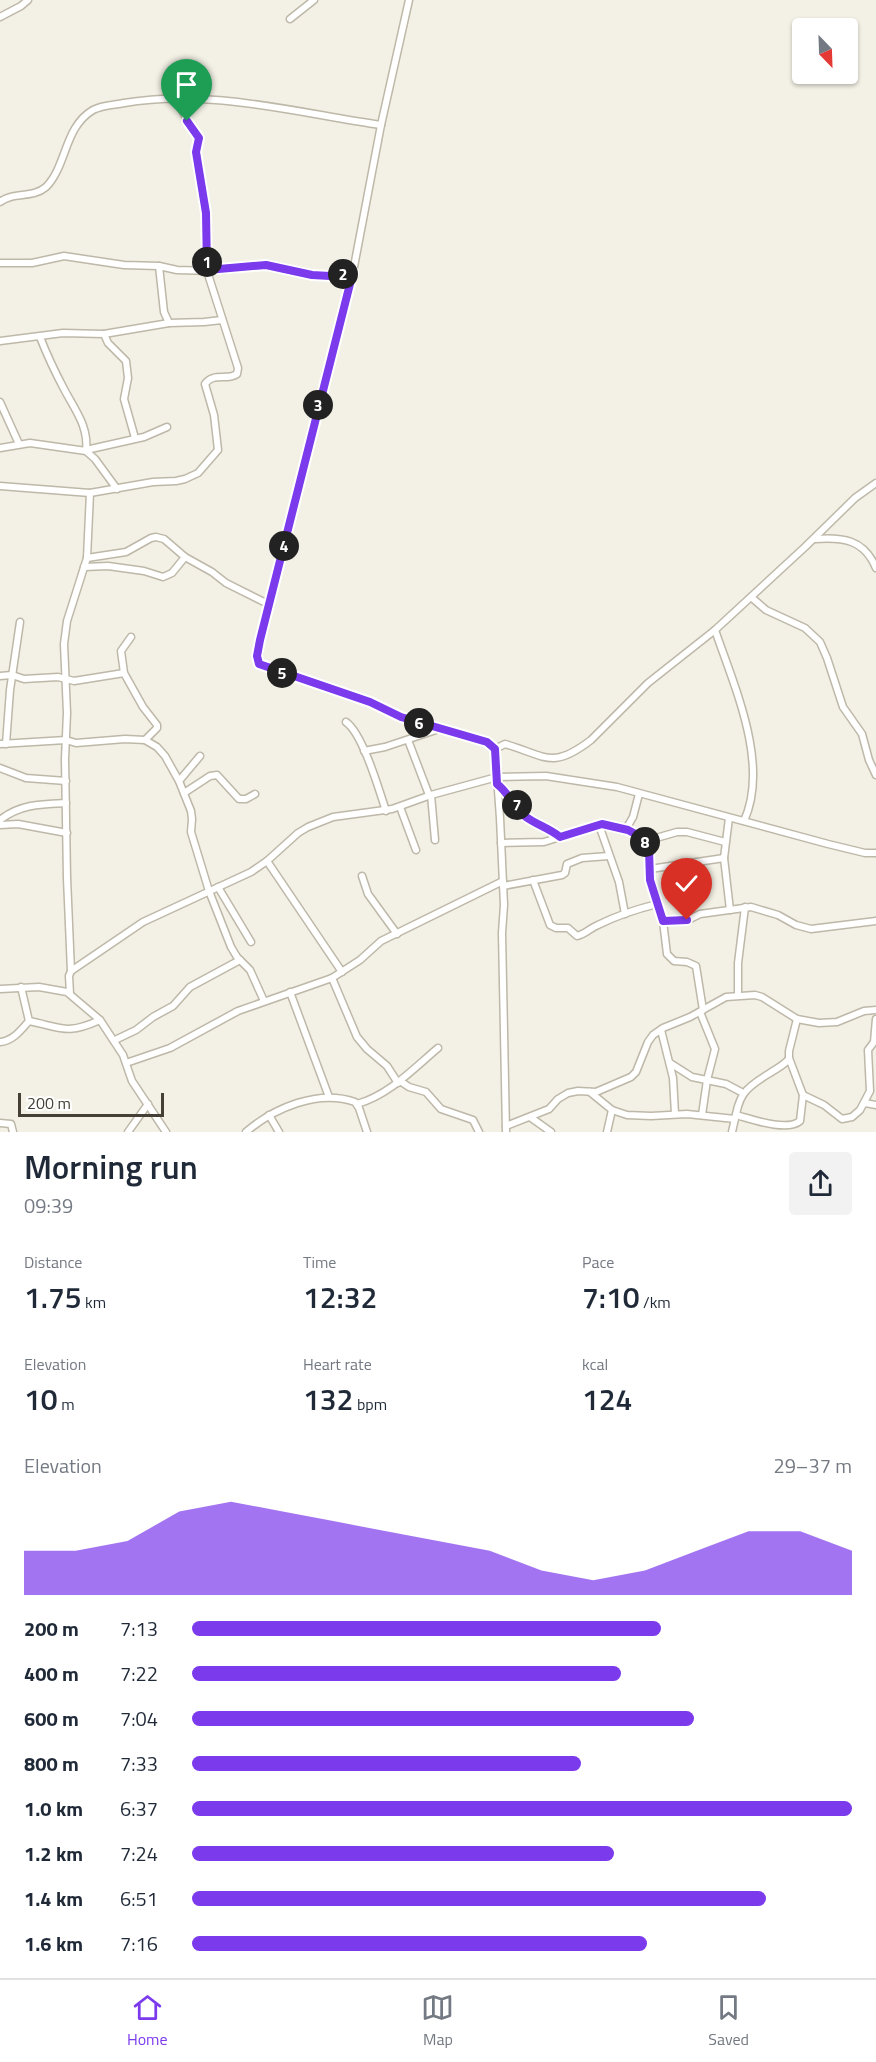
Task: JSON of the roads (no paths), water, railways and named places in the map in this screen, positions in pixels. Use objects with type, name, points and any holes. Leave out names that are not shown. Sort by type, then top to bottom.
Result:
[{"type":"street","points":[[0,17],[28,0]]},
{"type":"street","points":[[290,19],[314,0]]},
{"type":"street","points":[[409,0],[381,125],[353,272],[316,412],[257,656],[258,661],[262,666],[370,702],[394,714],[487,742],[495,749],[503,884],[506,1129],[549,1109],[558,1099],[568,1093],[600,1091],[631,1077],[639,1065],[648,1042],[661,1030],[702,1011],[719,1000],[738,995],[762,997],[797,1019],[830,1023],[864,1011],[876,1010]]},
{"type":"street","points":[[0,202],[15,195],[32,195],[47,186],[74,132],[91,111],[99,108],[134,101],[174,97],[218,100],[381,125]]},
{"type":"street","points":[[0,486],[90,493],[185,479],[198,473],[218,450],[214,415],[205,384],[207,380],[215,377],[233,377],[237,374],[238,368],[207,270],[206,213],[196,152],[199,138],[174,97]]},
{"type":"street","points":[[0,263],[32,262],[64,256],[177,270],[266,265],[312,275],[330,276],[353,272]]},
{"type":"street","points":[[159,266],[164,312],[169,323]]},
{"type":"street","points":[[0,341],[63,333],[104,334],[169,323],[222,320]]},
{"type":"street","points":[[104,334],[108,343],[126,361],[128,378],[123,399],[135,438]]},
{"type":"street","points":[[40,337],[81,420],[86,434],[86,451],[95,459],[117,489]]},
{"type":"street","points":[[0,402],[19,444]]},
{"type":"street","points":[[0,448],[19,444],[43,444],[86,451],[150,435],[167,427]]},
{"type":"street","points":[[495,749],[505,744],[555,759],[571,754],[591,741],[662,671],[715,630],[855,498],[876,483]]},
{"type":"street","points":[[70,994],[65,633],[87,558],[90,493]]},
{"type":"street","points":[[87,558],[126,552],[144,540],[156,537],[170,542],[185,556],[237,589],[270,605]]},
{"type":"street","points":[[814,539],[841,538],[847,540],[867,552],[876,568]]},
{"type":"street","points":[[84,567],[108,566],[144,571],[163,577],[170,575],[185,556]]},
{"type":"street","points":[[751,597],[766,610],[805,628],[820,642],[843,707],[862,734],[876,775]]},
{"type":"street","points":[[20,622],[3,744],[66,740],[76,743],[125,740],[145,741],[157,747],[184,793],[192,817],[190,832],[209,891],[231,947],[250,970],[264,1001]]},
{"type":"street","points":[[715,630],[751,742],[750,803],[744,821]]},
{"type":"street","points":[[131,637],[122,651],[124,673],[147,714],[157,725],[145,741]]},
{"type":"street","points":[[0,676],[12,675],[24,679],[49,677],[74,681],[124,673]]},
{"type":"street","points":[[346,722],[354,728],[377,782],[386,811]]},
{"type":"street","points":[[364,751],[440,729]]},
{"type":"street","points":[[408,740],[430,795],[435,840]]},
{"type":"street","points":[[179,781],[200,756]]},
{"type":"street","points":[[0,768],[26,778],[66,781]]},
{"type":"street","points":[[184,793],[210,776],[217,775],[239,799],[246,799],[255,794]]},
{"type":"street","points":[[71,971],[143,922],[250,872],[267,861],[298,833],[321,820],[386,811],[430,795],[516,775],[566,778],[617,788],[855,851],[876,853]]},
{"type":"street","points":[[497,780],[527,817],[548,827],[560,837]]},
{"type":"street","points":[[627,829],[639,794]]},
{"type":"street","points":[[0,820],[9,813],[24,807],[66,803]]},
{"type":"street","points":[[400,807],[416,850]]},
{"type":"street","points":[[729,818],[724,858],[730,910]]},
{"type":"street","points":[[0,825],[18,824],[67,833]]},
{"type":"street","points":[[501,843],[536,843],[575,834],[599,825],[627,829],[641,837],[649,849],[650,880],[663,921],[666,948],[670,959],[694,964],[697,968],[702,1011],[715,1049],[707,1080],[702,1115]]},
{"type":"street","points":[[599,825],[619,882],[625,914]]},
{"type":"street","points":[[641,837],[661,838],[681,832],[725,842]]},
{"type":"street","points":[[126,1063],[170,1048],[238,1011],[332,978],[381,941],[503,884],[563,874],[567,864],[575,860],[609,856]]},
{"type":"street","points":[[650,869],[724,858]]},
{"type":"street","points":[[267,861],[342,972]]},
{"type":"street","points":[[362,876],[368,894],[397,934]]},
{"type":"street","points":[[533,880],[550,925],[556,928],[568,928],[577,936],[585,934],[598,924],[657,904]]},
{"type":"street","points":[[218,887],[251,942]]},
{"type":"street","points":[[738,995],[738,963],[745,907]]},
{"type":"street","points":[[663,921],[686,921],[700,914],[745,907],[766,910],[796,926],[812,928],[876,921]]},
{"type":"street","points":[[115,1040],[136,1030],[172,1006],[190,987],[240,960]]},
{"type":"street","points":[[332,978],[357,1037],[367,1049],[387,1066],[399,1082],[431,1095],[441,1109],[473,1120],[479,1132]]},
{"type":"street","points":[[21,987],[29,1021]]},
{"type":"street","points":[[0,989],[42,987],[70,994],[100,1020],[115,1040],[132,1081],[166,1132]]},
{"type":"street","points":[[290,992],[329,1097]]},
{"type":"street","points":[[590,1092],[612,1110],[620,1113],[640,1116],[675,1114],[736,1117],[766,1123],[794,1125],[800,1121],[802,1095],[789,1059],[797,1019]]},
{"type":"street","points":[[802,1095],[824,1105],[842,1119],[856,1114],[865,1103],[871,1086],[868,1050],[874,1042],[876,1019]]},
{"type":"street","points":[[29,1021],[72,1030],[84,1028],[100,1020]]},
{"type":"street","points":[[0,1042],[7,1042],[29,1021]]},
{"type":"street","points":[[661,1030],[669,1062],[675,1114]]},
{"type":"street","points":[[246,1132],[269,1115],[300,1103],[329,1097],[357,1104],[372,1100],[399,1082],[438,1048]]},
{"type":"street","points":[[732,1132],[743,1093],[751,1084],[782,1066],[789,1059]]},
{"type":"street","points":[[669,1062],[692,1077],[726,1084],[743,1093]]},
{"type":"street","points":[[865,1103],[876,1105]]},
{"type":"street","points":[[128,1132],[148,1104]]},
{"type":"street","points":[[357,1104],[367,1132]]},
{"type":"street","points":[[607,1132],[612,1110]]},
{"type":"street","points":[[269,1115],[279,1132]]},
{"type":"street","points":[[530,1117],[551,1132]]},
{"type":"street","points":[[0,1123],[11,1124],[13,1132]]}]
